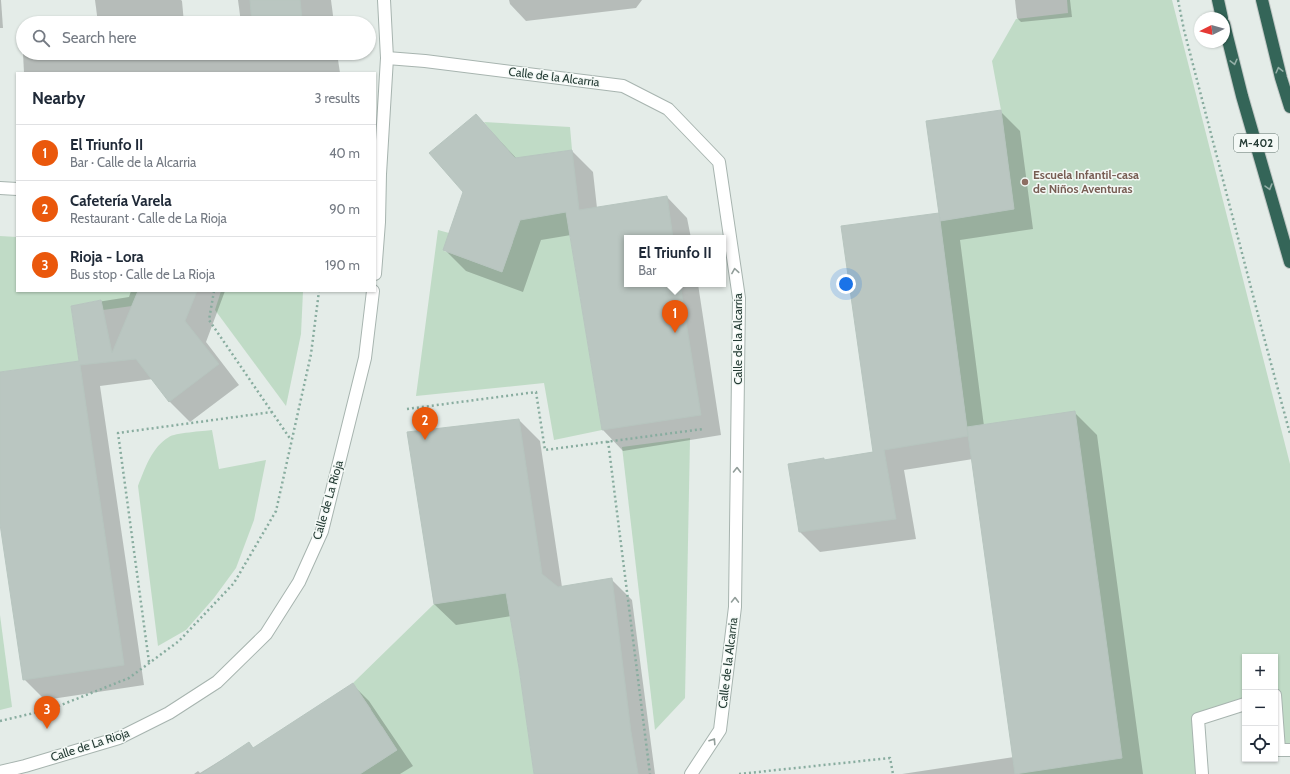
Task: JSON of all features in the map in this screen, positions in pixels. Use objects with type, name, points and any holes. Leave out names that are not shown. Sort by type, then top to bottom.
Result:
[{"type":"highway","points":[[1218,0],[1221,12]]},
{"type":"highway","points":[[1262,0],[1281,78],[1290,107]]},
{"type":"highway","name":"M-402","points":[[1230,48],[1242,96],[1290,262]]},
{"type":"street","points":[[376,261],[379,222],[377,176],[387,58],[384,0]]},
{"type":"street","name":"Calle de la Alcarria","points":[[387,58],[425,61],[623,86],[668,109],[718,162],[739,298],[735,607],[720,730],[691,774]]},
{"type":"street","points":[[0,188],[16,189]]},
{"type":"street","name":"Calle de La Rioja","points":[[0,772],[119,738],[162,716],[217,682],[266,634],[299,582],[322,531],[365,358],[373,292]]},
{"type":"street","points":[[1202,774],[1198,719],[1242,705]]},
{"type":"street","points":[[1277,726],[1278,750],[1290,750]]},
{"type":"path","points":[[1178,0],[1184,30],[1290,434]]},
{"type":"path","points":[[214,292],[209,320],[292,441]]},
{"type":"path","points":[[0,721],[52,709],[129,678],[179,641],[234,583],[276,511],[311,354],[319,292]]},
{"type":"path","points":[[407,409],[536,392],[545,450],[703,429]]},
{"type":"path","points":[[149,663],[118,433],[272,412]]},
{"type":"path","points":[[608,441],[650,774]]},
{"type":"path","points":[[739,774],[890,758],[893,774]]},
{"type":"green space","points":[[1067,0],[1172,0],[1290,464],[1290,750],[1279,750],[1278,654],[1242,654],[1242,705],[1198,719],[1202,774],[1015,774],[1091,762],[967,427],[940,221],[1014,209],[1001,110],[992,61],[1016,19],[1068,13]]},
{"type":"green space","points":[[484,122],[570,127],[572,150],[539,155],[509,169],[489,145],[496,137]]},
{"type":"green space","points":[[513,211],[547,215],[566,212],[602,430],[554,440],[544,383],[416,396],[438,230],[449,233],[444,251],[502,272],[513,242]]},
{"type":"green space","points":[[0,236],[16,237],[16,292],[138,292],[132,306],[103,310],[100,300],[71,306],[79,361],[0,372]]},
{"type":"green space","points":[[221,292],[303,292],[301,334],[286,406],[215,310]]},
{"type":"green space","points":[[212,430],[219,469],[266,460],[254,520],[236,568],[214,598],[186,630],[158,646],[138,486],[150,458],[163,441],[177,434]]},
{"type":"green space","points":[[690,438],[685,698],[655,730],[622,447]]},
{"type":"green space","points":[[461,572],[506,593],[519,668],[534,774],[349,774],[371,767],[397,750],[382,726],[372,733],[361,717],[371,709],[353,683],[434,604],[466,599]]},
{"type":"green space","points":[[0,615],[12,707],[0,710]]},
{"type":"building","points":[[250,0],[300,0],[302,16],[251,16]]},
{"type":"building","points":[[1001,110],[1014,209],[940,221],[926,121]]},
{"type":"building","points":[[476,114],[515,158],[572,150],[579,210],[667,196],[673,235],[624,235],[624,287],[680,287],[701,415],[602,430],[566,212],[520,220],[502,272],[443,250],[463,192],[429,153]]},
{"type":"building","points":[[939,213],[968,436],[884,450],[896,519],[799,532],[788,464],[873,452],[841,226]]},
{"type":"building","points":[[138,292],[197,292],[185,321],[219,364],[169,402],[136,359],[80,365],[124,665],[23,680],[0,524],[0,372],[79,361],[71,306],[101,300],[112,353]]},
{"type":"building","points":[[1075,411],[1122,758],[1015,774],[967,427]]},
{"type":"building","points":[[519,419],[542,574],[558,587],[612,578],[631,732],[638,774],[534,774],[519,668],[506,593],[434,604],[407,432]]},
{"type":"building","points":[[353,683],[397,750],[360,774],[201,774],[249,742],[253,748]]},
{"type":"place","name":"Escuela Infantil-casa de Niños Aventuras","points":[[1025,182]]},
{"type":"place","name":"El Triunfo II","points":[[675,333]]},
{"type":"place","name":"Cafetería Varela","points":[[425,440]]},
{"type":"place","name":"Rioja - Lora","points":[[47,729]]}]
